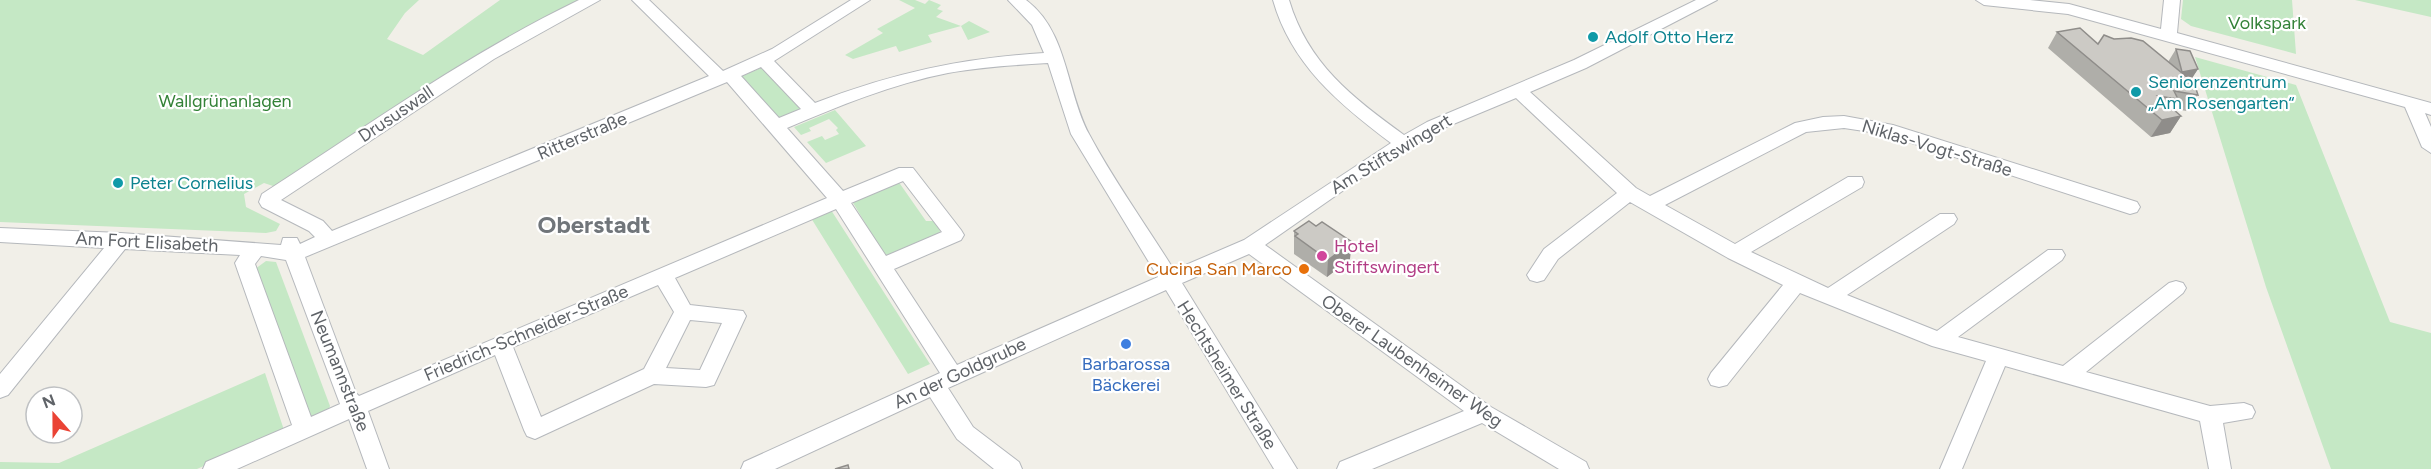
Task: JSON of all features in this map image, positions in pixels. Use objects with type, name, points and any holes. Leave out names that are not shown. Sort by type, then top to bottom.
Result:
[{"type":"street","name":"Drususwall","points":[[329,240],[316,226],[269,202],[269,199],[488,55],[536,27],[592,0]]},
{"type":"street","points":[[640,0],[777,126],[840,200],[884,265],[943,380],[965,433],[1011,469]]},
{"type":"street","name":"Ritterstraße","points":[[291,247],[329,240],[725,76],[778,53],[862,0]]},
{"type":"street","name":"Hechtsheimer Straße","points":[[1016,0],[1043,28],[1069,110],[1080,135],[1286,469]]},
{"type":"street","points":[[1281,0],[1290,27],[1317,69],[1347,100],[1402,143]]},
{"type":"street","name":"Am Stiftswingert","points":[[1168,280],[1251,245],[1402,143],[1454,115],[1625,43],[1691,5],[1709,0]]},
{"type":"street","points":[[1984,0],[2069,9],[2431,109]]},
{"type":"street","points":[[2168,36],[2172,0]]},
{"type":"street","points":[[777,126],[812,110],[929,72],[965,65],[1053,57]]},
{"type":"street","points":[[763,59],[812,110]]},
{"type":"street","points":[[1517,90],[1629,194],[1735,253],[1796,283],[1939,340],[1998,357],[2210,415],[2244,412]]},
{"type":"street","points":[[2412,104],[2431,147]]},
{"type":"street","name":"Niklas-Vogt-Straße","points":[[1650,204],[1801,127],[1814,123],[1843,122],[1891,130],[2130,207]]},
{"type":"street","name":"Friedrich-Schneider-Straße","points":[[214,469],[501,343],[906,172],[954,235],[884,265]]},
{"type":"street","points":[[1735,253],[1855,182]]},
{"type":"street","points":[[1537,275],[1551,254],[1629,194]]},
{"type":"street","points":[[1829,297],[1947,219]]},
{"type":"street","name":"Am Fort Elisabeth","points":[[0,235],[256,249],[291,247]]},
{"type":"street","points":[[0,389],[121,240]]},
{"type":"street","name":"Oberer Laubenheimer Weg","points":[[1251,245],[1483,413],[1578,469]]},
{"type":"street","name":"Neumannstraße","points":[[291,247],[347,397],[356,407],[378,469]]},
{"type":"street","points":[[256,249],[245,263],[305,430]]},
{"type":"street","points":[[1939,340],[2055,255]]},
{"type":"street","points":[[663,275],[684,312]]},
{"type":"street","name":"An der Goldgrube","points":[[753,469],[943,380],[1168,280]]},
{"type":"street","points":[[1719,379],[1796,283]]},
{"type":"street","points":[[2067,375],[2176,288]]},
{"type":"street","points":[[652,375],[684,312]]},
{"type":"street","points":[[501,343],[535,430],[652,375],[706,379],[736,316],[684,312]]},
{"type":"street","points":[[1951,469],[1998,357]]},
{"type":"street","points":[[1347,469],[1483,413]]},
{"type":"street","points":[[2210,415],[2220,469]]},
{"type":"green space","name":"Wallgrünanlagen","points":[[0,0],[419,0],[405,13],[387,39],[423,55],[500,0],[582,0],[480,53],[276,187],[264,183],[244,194],[246,207],[280,224],[276,231],[266,233],[0,222]]},
{"type":"green space","points":[[899,0],[915,0],[925,4],[929,0],[941,5],[937,9],[943,11],[936,17],[961,26],[928,35],[932,42],[899,52],[896,46],[853,59],[845,55],[883,33],[877,29],[915,8]]},
{"type":"green space","name":"Volkspark","points":[[2183,0],[2292,0],[2296,54],[2191,26],[2181,19]]},
{"type":"green space","name":"Volkspark","points":[[2355,0],[2431,0],[2431,17]]},
{"type":"green space","points":[[969,21],[990,32],[968,40],[961,26]]},
{"type":"green space","points":[[2195,57],[2296,85],[2390,322],[2431,333],[2431,469],[2331,469],[2266,287]]},
{"type":"green space","points":[[763,67],[802,109],[779,120],[740,77]]},
{"type":"green space","points":[[835,110],[866,146],[826,163],[807,142],[822,136],[825,140],[839,134],[836,130],[838,128],[829,119],[809,128],[811,131],[801,135],[794,127]]},
{"type":"green space","points":[[898,181],[926,221],[937,221],[940,231],[939,234],[900,254],[884,255],[852,201]]},
{"type":"green space","points":[[831,210],[930,364],[908,374],[811,218]]},
{"type":"green space","points":[[266,261],[276,262],[330,406],[328,411],[310,419],[255,269]]},
{"type":"green space","points":[[265,373],[284,430],[197,469],[0,469],[0,462],[59,463]]},
{"type":"building","points":[[2080,28],[2098,44],[2104,35],[2114,39],[2131,38],[2143,41],[2194,83],[2198,95],[2174,91],[2178,99],[2158,96],[2181,116],[2162,120],[2057,32]]},
{"type":"building","points":[[2176,49],[2190,51],[2198,69],[2182,72]]},
{"type":"building","points":[[1309,221],[1316,226],[1322,222],[1352,242],[1328,260],[1295,236],[1298,234],[1294,231]]},
{"type":"building","points":[[848,465],[849,469],[835,469]]},
{"type":"place","name":"Adolf Otto Herz","points":[[1593,37]]},
{"type":"place","name":"Seniorenzentrum „Am Rosengarten“","points":[[2136,92]]},
{"type":"place","name":"Peter Cornelius","points":[[118,183]]},
{"type":"place","name":"Hotel Stiftswingert","points":[[1322,256]]},
{"type":"place","name":"Cucina San Marco","points":[[1304,269]]},
{"type":"place","name":"Barbarossa Bäckerei","points":[[1126,344]]},
{"type":"district","name":"Oberstadt","points":[[594,224]]}]
